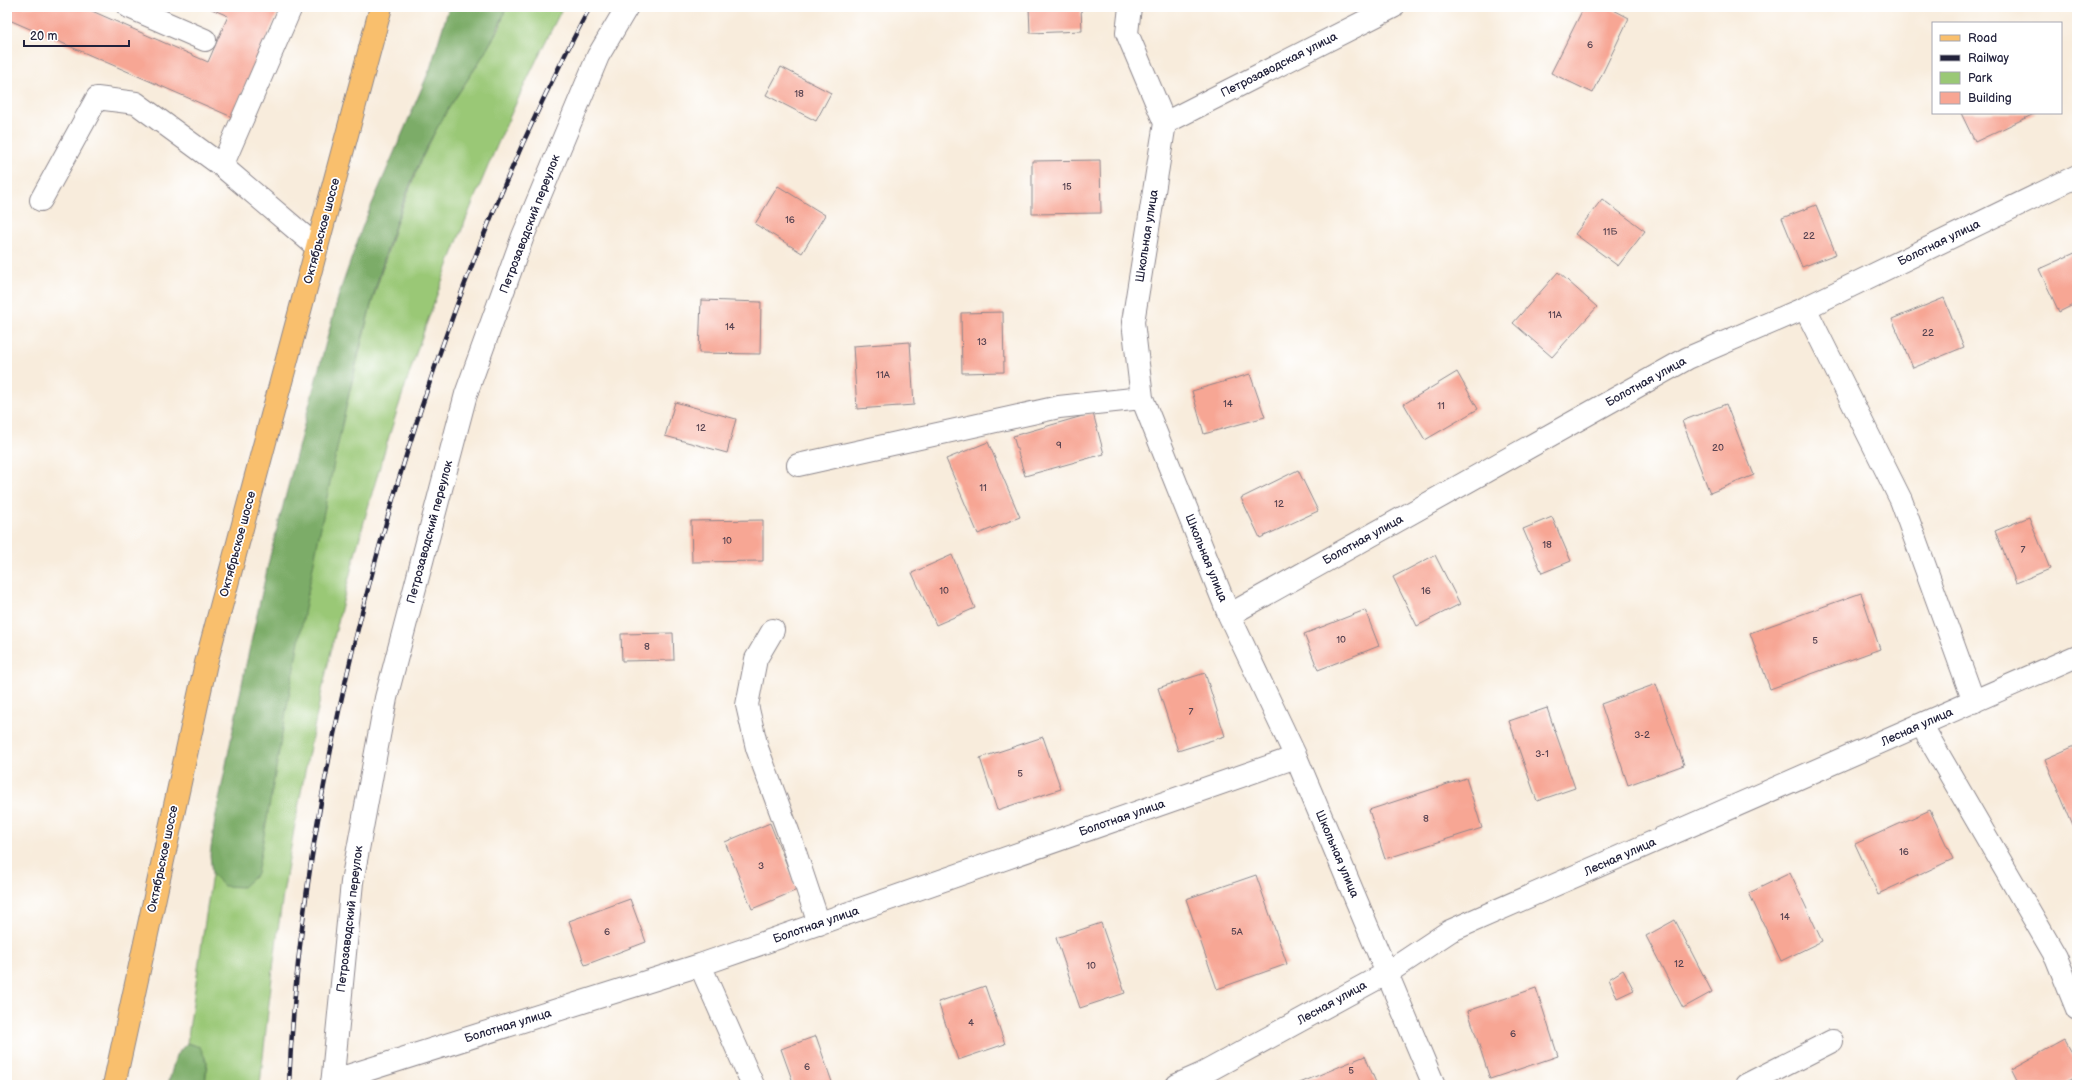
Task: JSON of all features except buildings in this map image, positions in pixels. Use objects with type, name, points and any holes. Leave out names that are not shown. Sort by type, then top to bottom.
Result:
[{"type":"main road","name":"Октябрьское шоссе","points":[[114,1085],[206,663],[381,7]]},
{"type":"street","points":[[129,7],[205,40]]},
{"type":"street","points":[[222,166],[291,7]]},
{"type":"street","name":"Петрозаводский переулок","points":[[332,1083],[352,882],[386,698],[466,394],[523,236],[598,56],[627,7]]},
{"type":"street","points":[[1130,7],[1127,33],[1166,123]]},
{"type":"street","name":"Петрозаводская улица","points":[[1166,123],[1393,7]]},
{"type":"street","points":[[41,200],[97,98],[136,103],[222,166],[317,247]]},
{"type":"street","name":"Школьная улица","points":[[1166,123],[1132,322],[1142,398],[1229,615],[1296,757],[1434,1085]]},
{"type":"street","name":"Болотная улица","points":[[1229,615],[1688,358],[1805,308],[2077,176]]},
{"type":"street","points":[[1805,308],[1901,500],[1974,702]]},
{"type":"street","points":[[798,465],[1059,406],[1142,398]]},
{"type":"street","points":[[774,630],[756,658],[747,705],[757,748],[789,834],[819,924]]},
{"type":"street","name":"Лесная улица","points":[[1177,1085],[1202,1074],[1387,973],[1450,932],[1922,726],[2077,656]]},
{"type":"street","points":[[1922,726],[2056,957],[2077,1009]]},
{"type":"street","name":"Болотная улица","points":[[332,1083],[700,965],[1296,757]]},
{"type":"street","points":[[700,965],[753,1085]]},
{"type":"street","points":[[1746,1085],[1832,1041]]},
{"type":"green space","points":[[449,7],[506,7],[494,37],[451,104],[423,155],[411,182],[385,256],[357,358],[317,544],[257,874],[243,887],[224,886],[212,874],[210,855],[215,820],[245,669],[270,556],[339,294],[363,225],[430,69]]},
{"type":"green space","points":[[506,7],[563,7],[512,111],[467,218],[426,326],[389,437],[357,548],[329,661],[305,774],[284,888],[260,1085],[205,1085],[207,1062],[187,1043],[212,874],[224,886],[302,614],[339,435],[370,309],[397,221],[421,160],[442,118],[476,67],[500,27]]},
{"type":"green space","points":[[187,1043],[200,1047],[207,1062],[205,1085],[168,1085],[176,1055]]},
{"type":"railway","points":[[289,1085],[293,1014],[300,942],[309,871],[321,801],[350,661],[386,523],[427,390],[474,259],[528,131],[590,7]]}]
